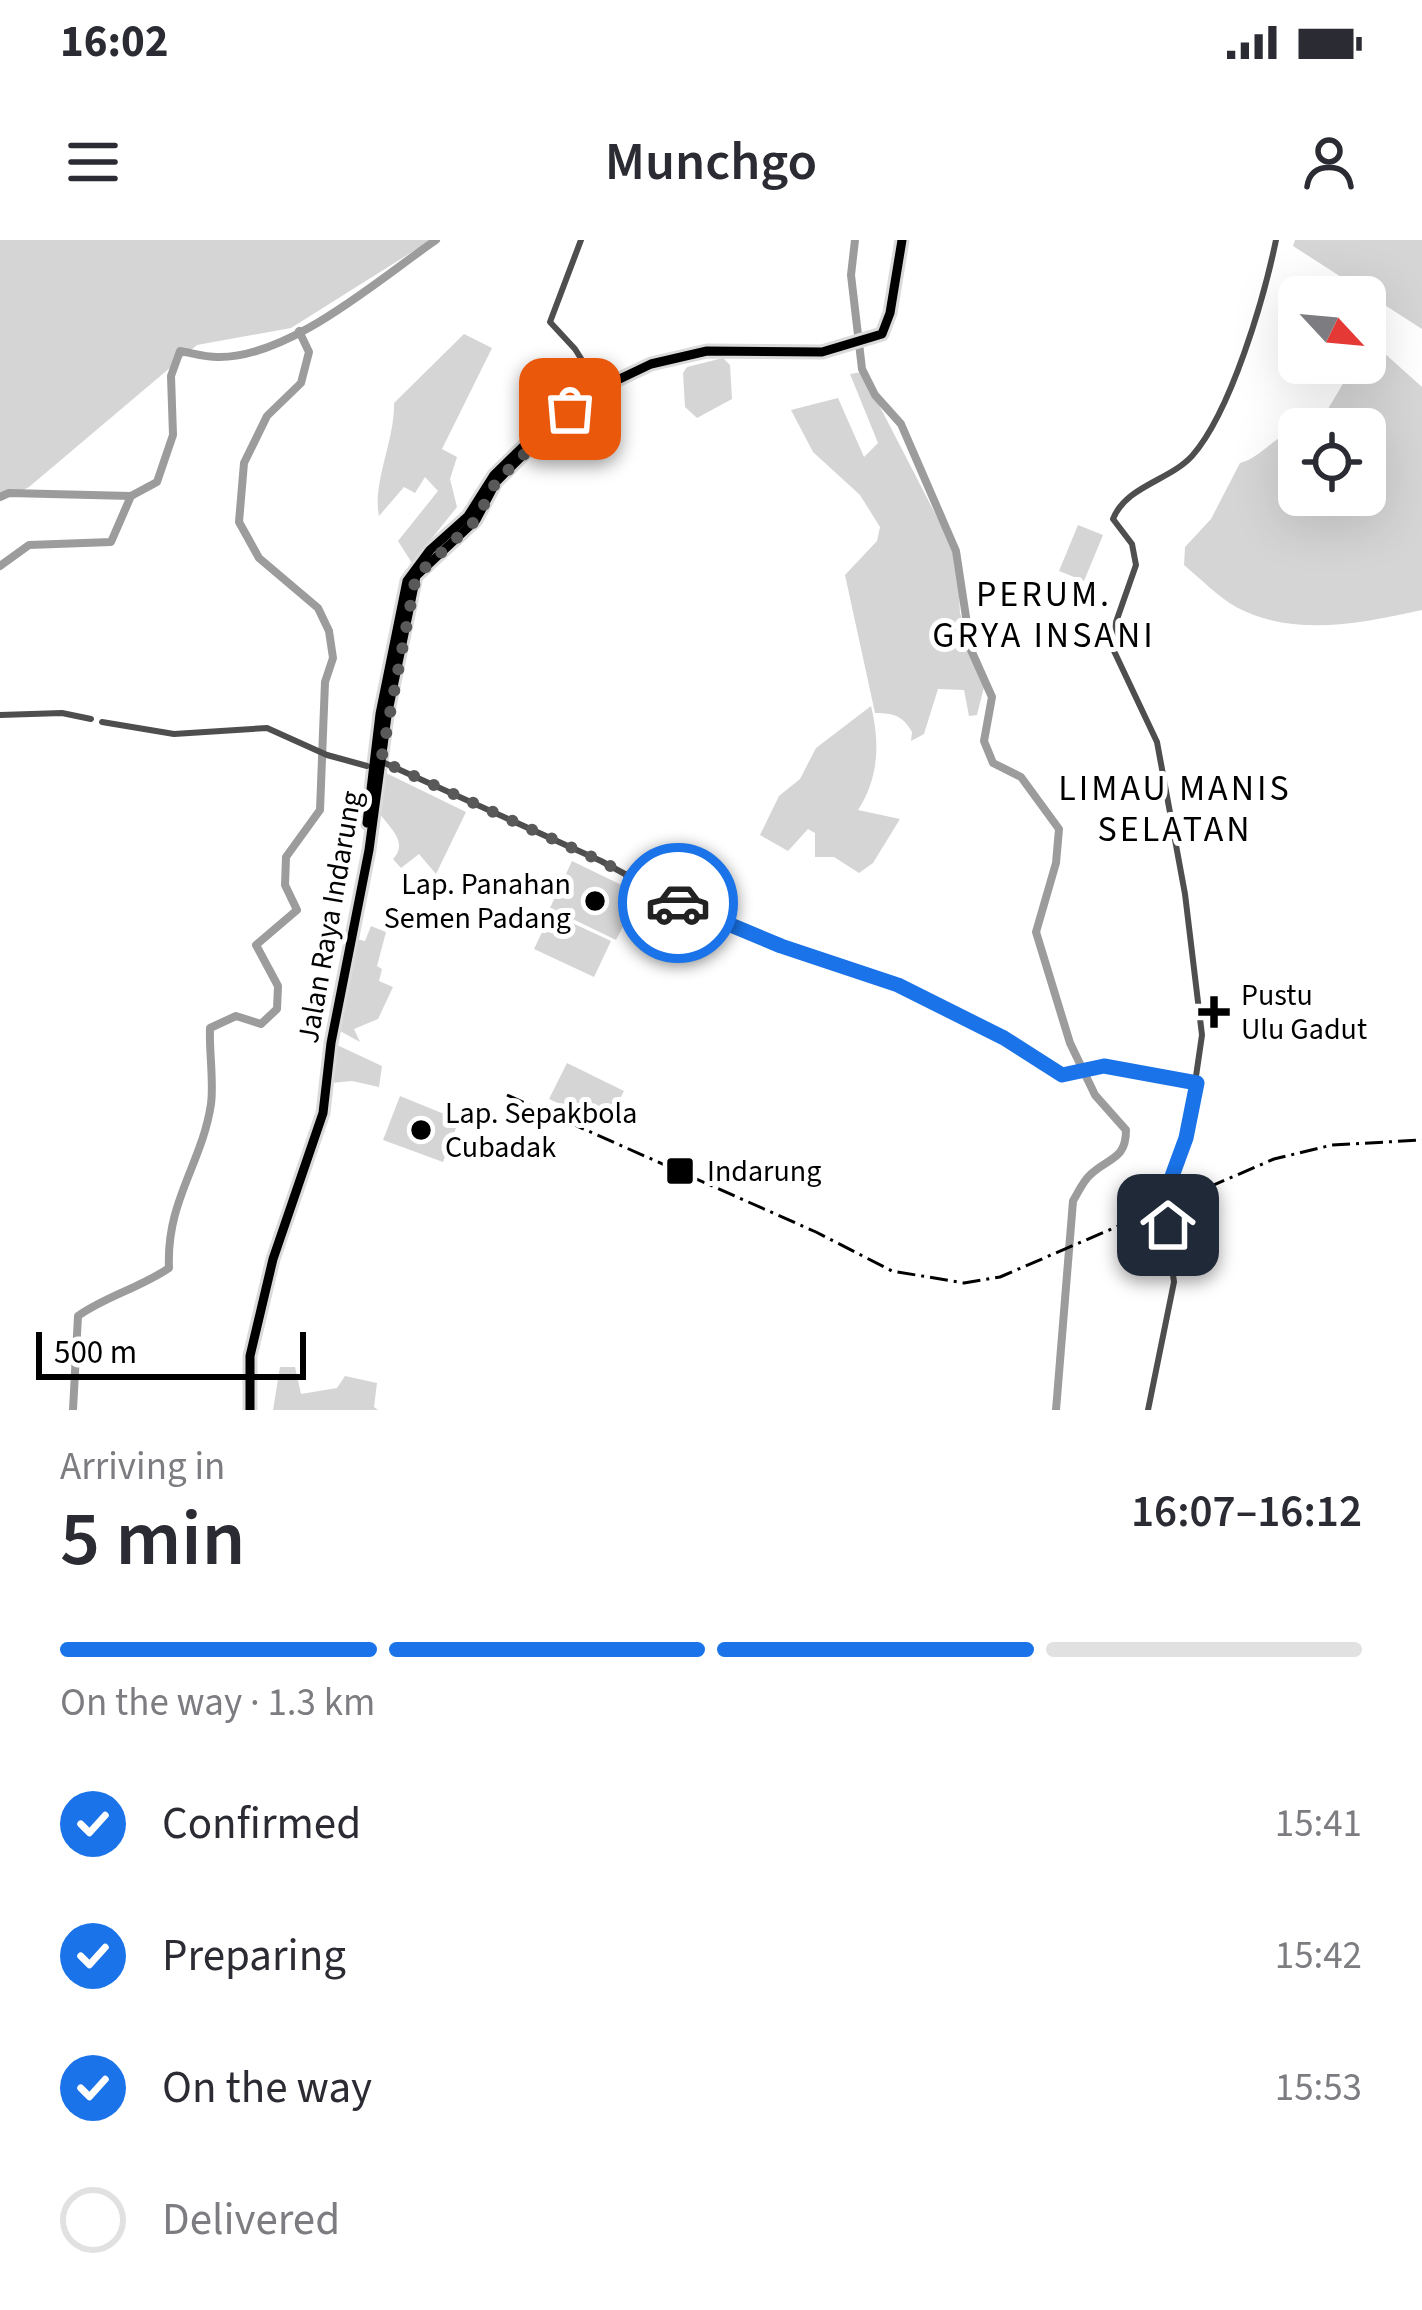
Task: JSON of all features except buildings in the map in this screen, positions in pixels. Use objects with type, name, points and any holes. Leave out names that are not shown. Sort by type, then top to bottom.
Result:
[{"type":"highway","name":"Jalan Raya Indarung","points":[[247,1410],[252,1343],[273,1259],[323,1113],[401,603],[417,563],[469,516],[482,490],[516,450],[597,384],[629,370],[718,349],[809,351],[869,339],[880,326],[900,240]]},
{"type":"highway","name":"Jalan Raya Indarung","points":[[374,762],[410,592],[421,568],[476,520],[496,482],[570,409],[629,370]]},
{"type":"street","points":[[581,240],[550,322],[597,384]]},
{"type":"street","points":[[1148,1410],[1174,1282],[1163,1201],[1186,1138],[1202,1035],[1162,768],[1149,717],[1113,646],[1136,559],[1129,538],[1113,519],[1126,500],[1182,466],[1208,435],[1240,359],[1276,240]]},
{"type":"street","points":[[0,716],[62,713],[92,719]]},
{"type":"street","points":[[102,722],[174,734],[267,728],[327,755],[374,762],[601,861],[682,904],[781,946],[898,985],[1004,1038],[1062,1075],[1093,1067],[1197,1083]]},
{"type":"shaded area","points":[[0,240],[431,240],[291,328],[197,345],[29,487],[0,501]]},
{"type":"shaded area","points":[[1295,240],[1422,240],[1422,329],[1386,306],[1386,276],[1340,276],[1293,246]]},
{"type":"shaded area","points":[[464,334],[492,348],[442,449],[457,457],[450,479],[457,507],[412,563],[398,541],[438,491],[425,477],[415,493],[404,487],[379,516],[394,403]]},
{"type":"shaded area","points":[[1386,355],[1422,387],[1422,610],[1352,623],[1281,622],[1236,607],[1184,565],[1185,547],[1211,519],[1240,463],[1278,439],[1278,516],[1386,516],[1386,408],[1329,408],[1343,384],[1386,384]]},
{"type":"shaded area","points":[[723,358],[730,365],[732,399],[697,418],[685,407],[683,373],[687,367]]},
{"type":"shaded area","points":[[862,372],[957,556],[960,613],[984,687],[977,715],[969,716],[964,690],[938,689],[924,734],[911,741],[912,732],[901,719],[875,713],[845,575],[877,541],[880,527],[860,495],[813,452],[791,410],[838,398],[864,457],[878,443],[850,374]]},
{"type":"shaded area","points":[[1078,525],[1103,535],[1084,581],[1059,571]]},
{"type":"shaded area","points":[[871,706],[876,760],[858,810],[900,819],[873,863],[859,873],[834,857],[815,857],[815,833],[808,829],[788,851],[760,835],[779,796],[800,779],[816,748]]},
{"type":"shaded area","points":[[386,773],[466,812],[436,874],[419,854],[401,868],[393,859],[399,841],[380,814]]},
{"type":"shaded area","name":"Lap. Panahan Semen Padang","points":[[572,861],[640,894],[616,940],[550,908]]},
{"type":"shaded area","points":[[551,913],[611,941],[594,977],[534,949]]},
{"type":"shaded area","points":[[371,926],[386,932],[377,966],[382,969],[379,981],[393,987],[378,1019],[354,1029],[360,1042],[340,1031],[356,939],[365,941]]},
{"type":"shaded area","points":[[337,1045],[382,1066],[379,1087],[352,1081],[331,1083]]},
{"type":"shaded area","points":[[567,1063],[624,1091],[607,1125],[549,1099]]},
{"type":"shaded area","name":"Lap. Sepakbola Cubadak","points":[[400,1096],[459,1120],[443,1162],[383,1140]]},
{"type":"shaded area","points":[[280,1367],[295,1367],[301,1394],[337,1388],[345,1376],[377,1383],[374,1407],[378,1410],[273,1410]]},
{"type":"waterway","points":[[0,497],[9,493],[131,496],[157,482],[173,435],[171,376],[180,351],[217,357],[274,345],[332,314],[436,240]]},
{"type":"waterway","points":[[855,240],[851,275],[862,369],[875,395],[901,424],[956,551],[971,650],[992,697],[984,741],[993,763],[1021,777],[1059,829],[1056,863],[1036,932],[1070,1043],[1095,1095],[1126,1130],[1120,1153],[1087,1178],[1073,1201],[1056,1410]]},
{"type":"waterway","points":[[73,1410],[78,1316],[169,1268],[173,1223],[211,1104],[210,1028],[236,1016],[261,1024],[277,1009],[278,986],[256,945],[297,910],[285,885],[286,857],[320,810],[325,682],[333,658],[329,631],[318,608],[259,558],[239,522],[244,463],[267,416],[301,383],[309,352],[299,331]]},
{"type":"waterway","points":[[0,566],[29,545],[111,542],[131,496]]},
{"type":"railway","points":[[507,1095],[816,1232],[892,1271],[964,1283],[1000,1277],[1274,1159],[1332,1145],[1422,1140]]},
{"type":"way so far","points":[[570,409],[496,482],[476,520],[416,576],[381,761],[601,861],[678,903]]},
{"type":"place","name":"Lap. Panahan Semen Padang","points":[[595,901]]},
{"type":"place","name":"Pustu Ulu Gadut","points":[[1214,1012]]},
{"type":"place","name":"Lap. Sepakbola Cubadak","points":[[421,1130]]},
{"type":"place","name":"Indarung","points":[[680,1171]]},
{"type":"district","name":"PERUM. GRYA INSANI","points":[[1044,614]]},
{"type":"district","name":"LIMAU MANIS SELATAN","points":[[1175,808]]},
{"type":"route","points":[[678,903],[781,946],[898,985],[1004,1038],[1062,1075],[1104,1066],[1197,1083],[1186,1138],[1164,1198],[1168,1225]]}]
